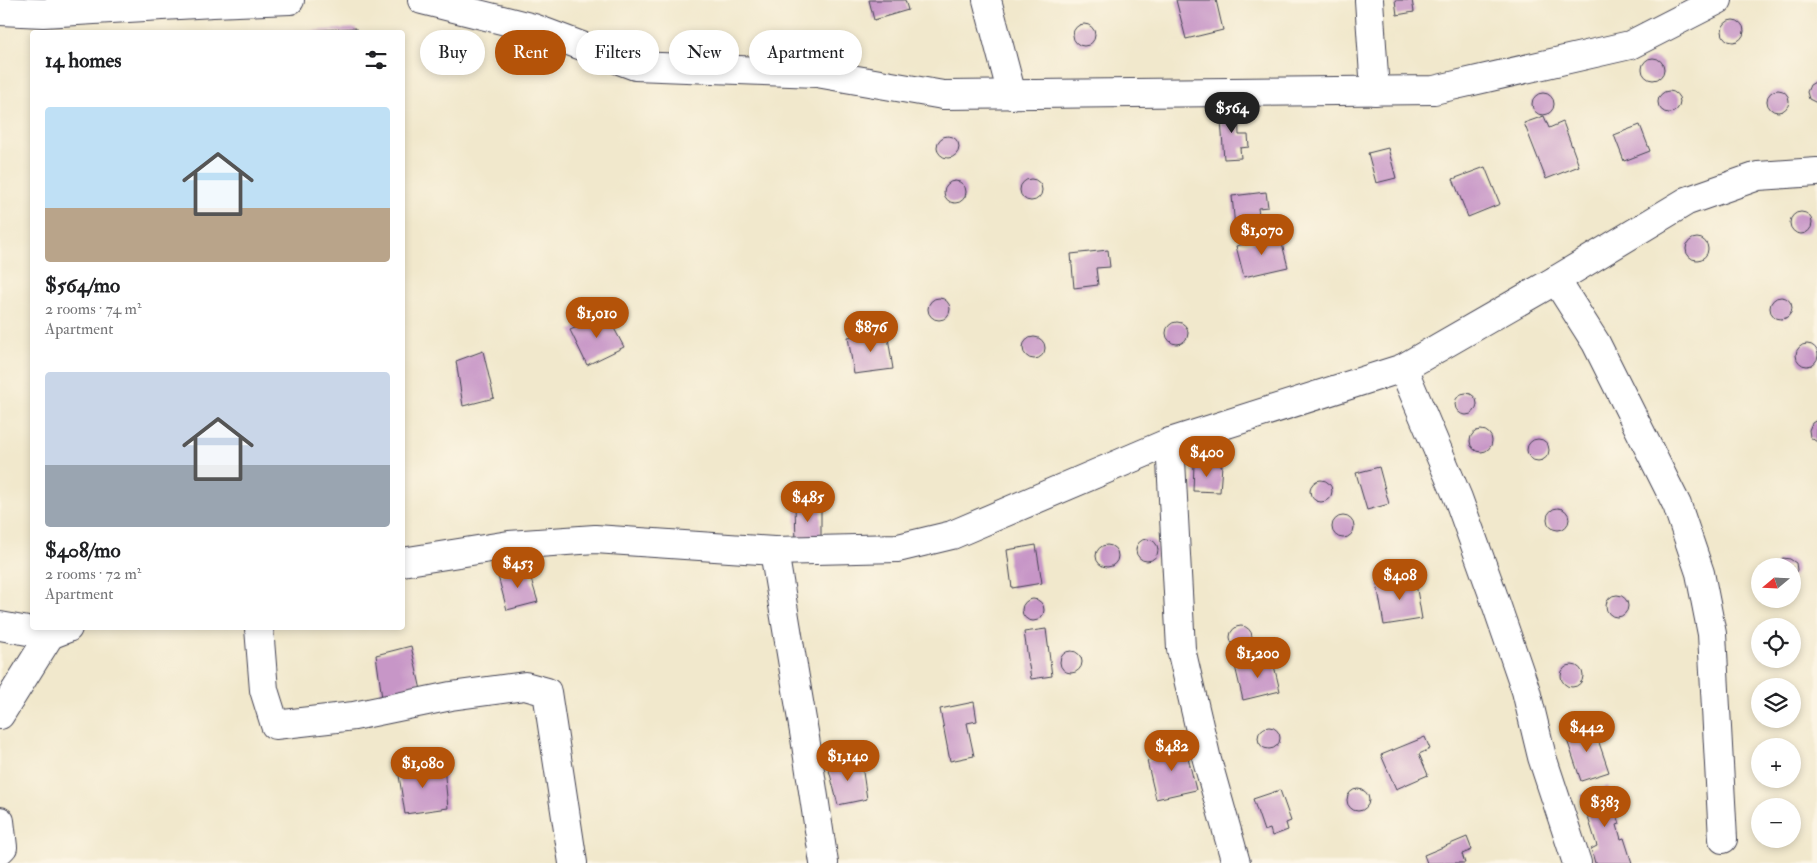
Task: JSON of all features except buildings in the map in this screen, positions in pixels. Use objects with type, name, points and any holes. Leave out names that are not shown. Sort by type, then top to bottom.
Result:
[{"type":"street","points":[[0,11],[42,13],[290,0]]},
{"type":"street","points":[[422,0],[534,28],[635,66],[817,73],[943,96],[1434,90],[1630,45],[1718,0]]},
{"type":"street","points":[[987,0],[1012,95]]},
{"type":"street","points":[[1369,0],[1375,91]]},
{"type":"street","points":[[405,562],[509,545],[595,539],[774,551],[898,548],[952,535],[1170,442],[1403,368],[1556,280],[1687,201],[1758,176],[1817,172]]},
{"type":"street","points":[[1556,280],[1596,343],[1677,504],[1700,573],[1712,634],[1723,839]]},
{"type":"street","points":[[1403,368],[1458,498],[1492,592],[1526,691],[1542,757],[1577,863]]},
{"type":"street","points":[[1170,442],[1181,649],[1236,863]]},
{"type":"street","points":[[774,551],[824,863]]},
{"type":"street","points":[[0,626],[30,629]]},
{"type":"street","points":[[259,630],[264,690],[275,725],[354,716],[451,696],[525,686],[548,692],[573,863]]},
{"type":"street","points":[[0,715],[59,631]]}]
